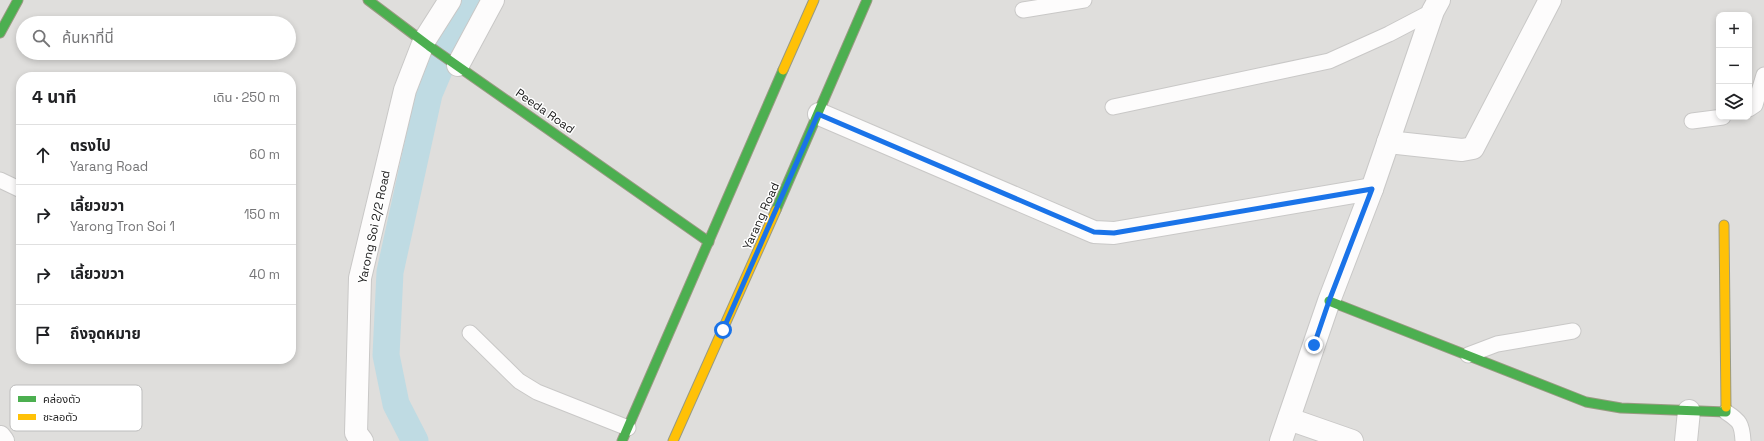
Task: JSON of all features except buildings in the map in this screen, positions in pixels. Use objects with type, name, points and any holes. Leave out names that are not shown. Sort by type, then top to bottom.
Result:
[{"type":"street","points":[[0,33],[18,0]]},
{"type":"street","name":"Peeda Road","points":[[368,0],[709,242]]},
{"type":"street","name":"Yarong Soi 2/2 Road","points":[[356,438],[360,278],[405,90],[427,43],[450,0]]},
{"type":"street","points":[[456,63],[493,0]]},
{"type":"street","points":[[625,435],[814,0]]},
{"type":"street","name":"Yarang Road","points":[[673,441],[867,0]]},
{"type":"street","points":[[1388,142],[1462,150],[1473,148],[1550,0]]},
{"type":"street","points":[[1281,441],[1329,301],[1372,189],[1436,6]]},
{"type":"street","points":[[818,114],[1094,232],[1114,233],[1372,189]]},
{"type":"street","points":[[1329,301],[1586,402],[1621,408],[1726,412],[1724,225]]},
{"type":"street","points":[[1686,441],[1689,411]]},
{"type":"street","points":[[1289,419],[1352,441]]},
{"type":"street","points":[[0,437],[3,441]]},
{"type":"lane","points":[[1023,10],[1084,0]]},
{"type":"lane","points":[[1113,107],[1329,61],[1389,34],[1436,6]]},
{"type":"lane","points":[[1752,107],[1755,105],[1764,75]]},
{"type":"lane","points":[[1692,121],[1716,118]]},
{"type":"lane","points":[[0,180],[16,188]]},
{"type":"lane","points":[[1468,355],[1497,344],[1573,331]]},
{"type":"lane","points":[[470,333],[519,381],[537,392],[625,435]]},
{"type":"lane","points":[[1726,412],[1738,420],[1742,428],[1743,441]]},
{"type":"shaded area","points":[[0,0],[1764,0],[1764,441],[0,441]]},
{"type":"waterway","points":[[415,441],[396,404],[386,355],[390,272],[429,94],[469,0]]},
{"type":"traffic: fast","points":[[0,33],[18,0]]},
{"type":"traffic: fast","points":[[368,0],[429,46],[709,242]]},
{"type":"traffic: fast","points":[[776,210],[867,0]]},
{"type":"traffic: fast","points":[[622,441],[783,70]]},
{"type":"traffic: fast","points":[[1329,301],[1586,402],[1621,408],[1726,412],[1726,407]]},
{"type":"traffic: slow","points":[[783,70],[814,0]]},
{"type":"traffic: slow","points":[[673,441],[776,210]]},
{"type":"traffic: slow","points":[[1724,225],[1726,407]]},
{"type":"route","points":[[723,330],[818,114],[1094,232],[1114,233],[1372,189],[1329,301],[1314,345]]}]
